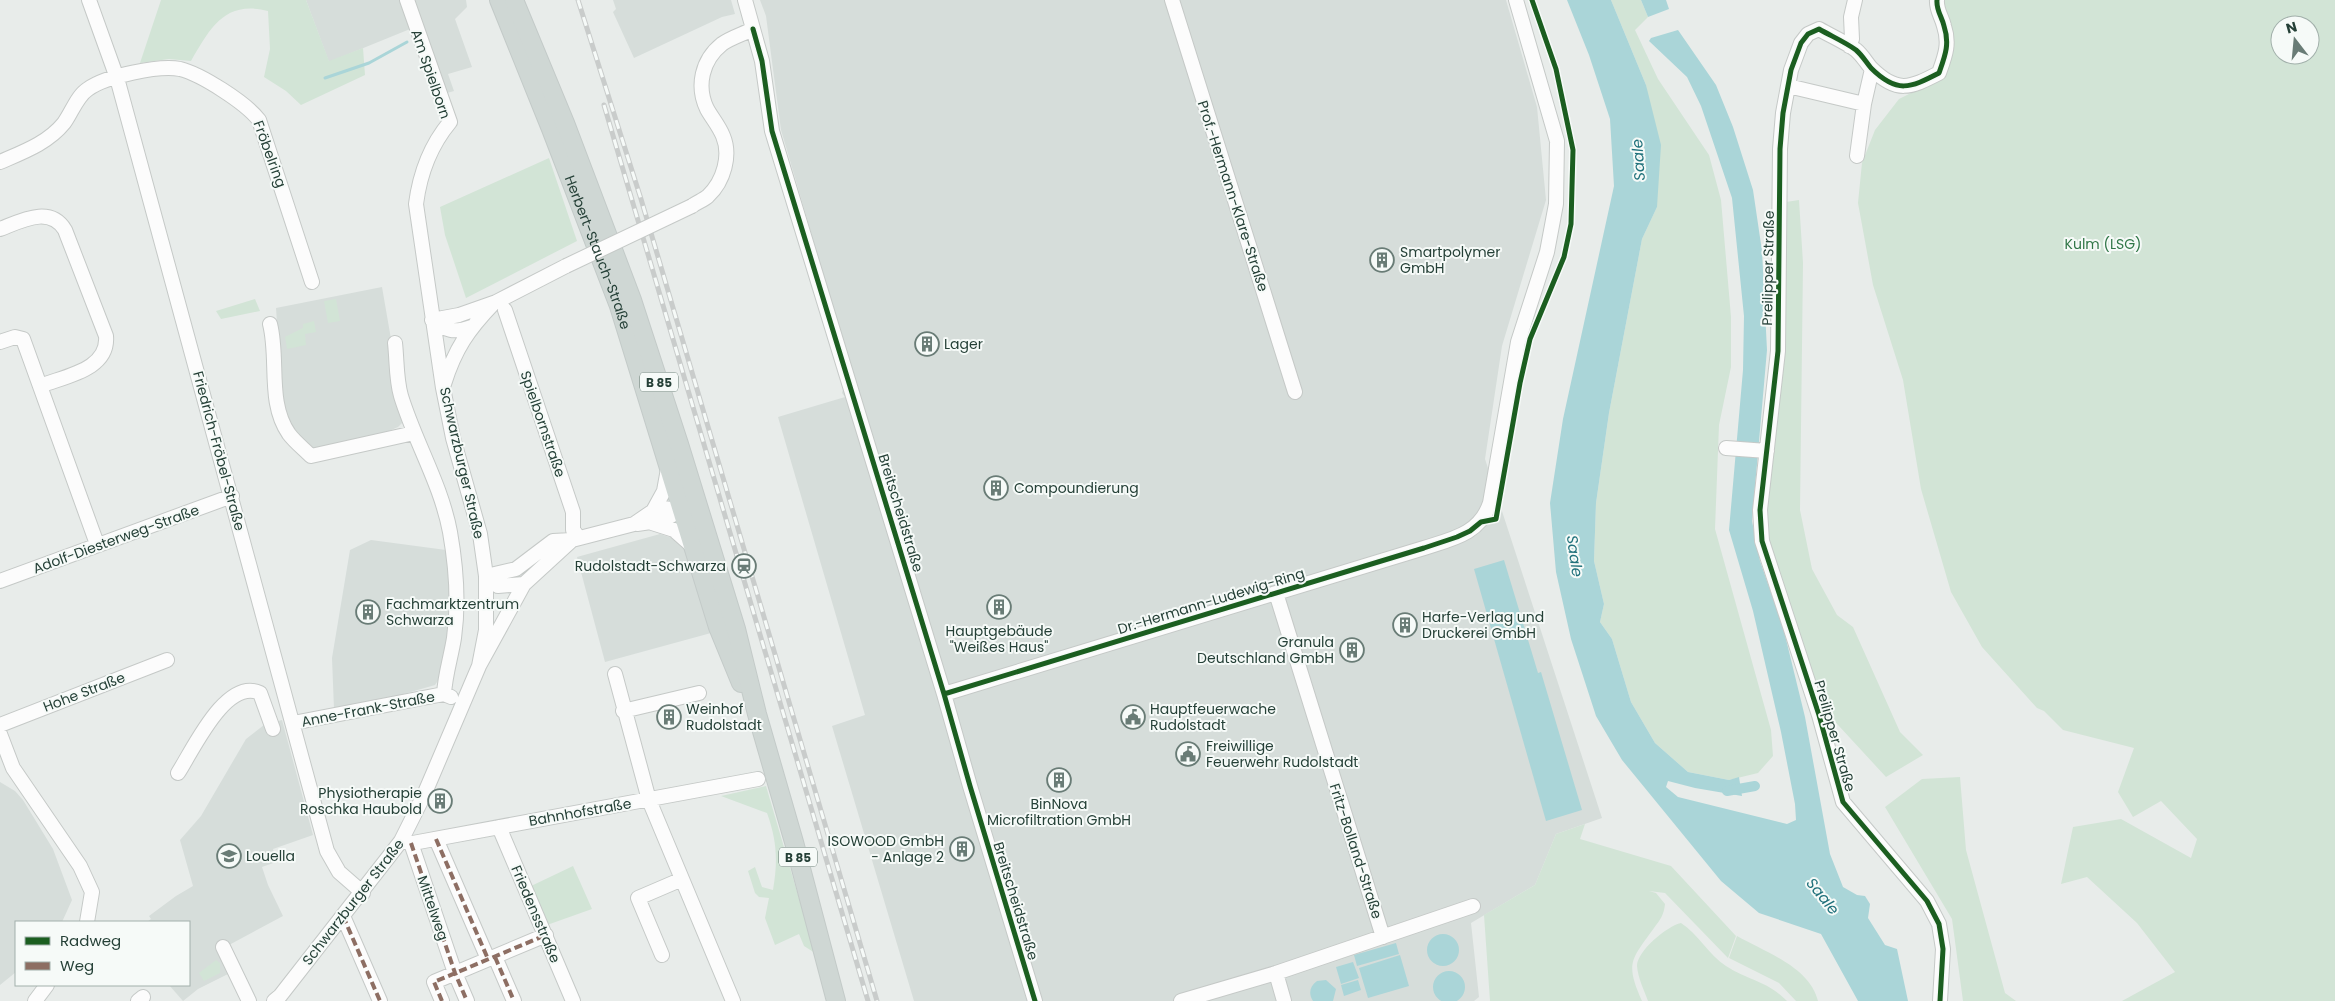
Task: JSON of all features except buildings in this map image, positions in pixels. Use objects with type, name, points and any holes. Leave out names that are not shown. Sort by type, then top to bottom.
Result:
[{"type":"main road","name":"Herbert-Stauch-Straße","points":[[499,0],[604,266],[681,510]]},
{"type":"main road","name":"Herbert-Stauch-Straße","points":[[514,0],[565,123],[632,300],[698,504]]},
{"type":"main road","points":[[681,510],[698,504]]},
{"type":"main road","name":"B 85","points":[[698,504],[736,629],[756,714],[794,842],[836,1001]]},
{"type":"main road","name":"B 85","points":[[681,510],[718,627],[738,678],[756,714]]},
{"type":"street","name":"Friedrich-Fröbel-Straße","points":[[89,0],[117,78],[330,860],[339,872],[363,893]]},
{"type":"street","name":"Am Spielborn","points":[[407,0],[450,122],[430,151],[419,180],[416,204],[432,320]]},
{"type":"street","name":"Breitscheidstraße","points":[[745,0],[762,61],[772,131],[944,694],[1035,1001]]},
{"type":"street","name":"Prof.-Hermann-Klare-Straße","points":[[1172,0],[1295,392]]},
{"type":"street","name":"Dr.-Hermann-Ludewig-Ring","points":[[944,694],[1457,537],[1470,531],[1481,522],[1487,511],[1518,342],[1547,252],[1556,204],[1557,141],[1516,0]]},
{"type":"street","points":[[1855,0],[1851,16],[1852,39],[1849,46],[1892,85],[1903,88],[1921,83],[1940,73],[1948,50],[1945,27],[1936,7],[1937,0]]},
{"type":"street","points":[[432,320],[449,331],[458,332],[471,327],[500,306],[566,266],[692,206],[708,196],[724,171],[726,157],[722,135],[706,107],[702,90],[702,74],[709,57],[723,43],[753,29]]},
{"type":"street","name":"Preilipper Straße","points":[[1849,46],[1819,29],[1814,30],[1801,43],[1788,86],[1780,149],[1778,351],[1764,451],[1760,510],[1762,542],[1819,715],[1843,802],[1927,901],[1939,924],[1943,949],[1940,1001]]},
{"type":"street","name":"Fröbelring","points":[[0,162],[35,147],[48,138],[63,124],[86,90],[117,78],[165,68],[180,69],[196,74],[252,111],[259,120],[266,134],[312,282]]},
{"type":"street","points":[[1857,156],[1864,104],[1872,68]]},
{"type":"street","points":[[1788,86],[1864,104]]},
{"type":"street","points":[[0,229],[31,217],[45,216],[59,222],[65,230],[106,336],[105,348],[98,362],[40,386]]},
{"type":"street","points":[[432,320],[500,306]]},
{"type":"street","name":"Spielbornstraße","points":[[500,306],[572,512],[575,539]]},
{"type":"street","name":"Schwarzburger Straße","points":[[432,320],[453,438],[480,534],[486,576],[486,630],[479,666]]},
{"type":"street","points":[[270,324],[274,342],[274,382],[282,420],[288,433],[311,456],[414,433]]},
{"type":"street","points":[[444,388],[451,363],[471,327]]},
{"type":"street","points":[[0,342],[15,337],[23,340],[97,544]]},
{"type":"street","name":"Anne-Frank-Straße","points":[[395,343],[400,394],[414,433],[431,469],[442,503],[455,562],[454,638],[444,694]]},
{"type":"street","points":[[1729,448],[1764,451]]},
{"type":"street","points":[[653,517],[661,499],[668,468]]},
{"type":"street","name":"Adolf-Diesterweg-Straße","points":[[0,581],[232,496]]},
{"type":"street","points":[[653,517],[667,508],[681,510]]},
{"type":"street","points":[[653,517],[674,530],[691,545]]},
{"type":"street","name":"Schwarzburger Straße","points":[[486,576],[516,569],[553,541],[575,539],[634,524],[653,517]]},
{"type":"street","name":"Schwarzburger Straße","points":[[278,1000],[343,916],[406,842],[479,666],[524,584],[575,539]]},
{"type":"street","points":[[486,576],[498,586],[524,584]]},
{"type":"street","name":"Fritz-Bolland-Straße","points":[[1276,593],[1383,937]]},
{"type":"street","name":"Hohe Straße","points":[[0,724],[168,660]]},
{"type":"street","points":[[615,674],[623,711],[649,800],[729,1000]]},
{"type":"street","points":[[178,773],[220,705],[242,692],[254,690],[260,693],[273,729]]},
{"type":"street","points":[[623,711],[699,693]]},
{"type":"street","name":"Anne-Frank-Straße","points":[[293,723],[444,694],[463,701]]},
{"type":"street","points":[[0,734],[6,769],[80,866],[92,892],[87,921]]},
{"type":"street","name":"Bahnhofstraße","points":[[406,842],[436,839],[758,779]]},
{"type":"street","name":"Friedensstraße","points":[[499,827],[573,1001]]},
{"type":"street","points":[[436,839],[514,1001]]},
{"type":"street","name":"Mittelweg","points":[[406,842],[467,1001]]},
{"type":"street","points":[[662,955],[638,898],[680,880]]},
{"type":"street","name":"Fritz-Bolland-Straße","points":[[1181,1001],[1276,973],[1472,906]]},
{"type":"street","points":[[343,916],[380,1001]]},
{"type":"street","points":[[442,1001],[434,982],[546,935]]},
{"type":"street","points":[[223,947],[249,1001]]},
{"type":"street","points":[[1276,973],[1284,1001]]},
{"type":"street","points":[[35,1001],[46,986]]},
{"type":"shaded area","points":[[306,0],[466,0],[467,7],[455,19],[472,67],[448,74],[454,91],[440,95],[415,27],[329,62]]},
{"type":"shaded area","points":[[613,0],[731,0],[735,14],[722,17],[634,58],[613,12],[616,9]]},
{"type":"shaded area","points":[[760,0],[1506,0],[1537,107],[1546,200],[1502,346],[1485,459],[1602,818],[1556,834],[1535,885],[1471,923],[1479,997],[1474,1001],[914,1001],[832,726],[865,715],[778,417],[845,397],[842,393],[850,365],[781,130],[766,16]]},
{"type":"shaded area","points":[[382,287],[405,420],[398,427],[389,431],[325,448],[310,450],[296,437],[283,408],[276,308]]},
{"type":"shaded area","points":[[660,534],[675,539],[686,551],[711,633],[605,662],[577,557]]},
{"type":"shaded area","points":[[371,540],[446,550],[450,572],[450,620],[439,679],[435,685],[386,699],[334,709],[332,658],[350,550]]},
{"type":"shaded area","name":"Louella","points":[[282,720],[313,835],[273,849],[276,862],[262,867],[268,885],[283,916],[229,945],[230,973],[198,989],[183,1001],[170,986],[190,986],[190,921],[148,921],[151,919],[149,916],[193,886],[180,840],[201,816],[246,739],[264,725]]},
{"type":"shaded area","points":[[0,782],[15,791],[23,800],[53,849],[72,900],[62,921],[15,921],[15,973],[0,985]]},
{"type":"green space","points":[[161,0],[306,0],[329,61],[363,48],[365,75],[301,105],[286,91],[264,77],[270,49],[268,11],[253,9],[240,10],[220,20],[212,28],[191,61],[169,59],[140,63]]},
{"type":"green space","points":[[1611,0],[1641,0],[1648,17],[1635,30],[1658,79],[1709,155],[1721,200],[1731,317],[1731,367],[1719,425],[1715,529],[1771,730],[1773,756],[1758,773],[1729,780],[1688,772],[1655,743],[1631,702],[1612,639],[1600,622],[1604,604],[1594,561],[1596,503],[1609,413],[1642,239],[1657,207],[1646,85]]},
{"type":"green space","name":"Kulm (LSG)","points":[[1940,0],[2335,0],[2335,1001],[2122,1001],[2175,972],[2137,923],[2087,877],[2061,884],[2073,827],[2121,819],[2191,858],[2197,839],[2161,801],[2133,817],[2118,792],[2134,748],[2063,730],[2044,711],[2037,708],[1982,647],[1951,592],[1921,489],[1903,380],[1873,285],[1858,203],[1862,163],[1875,130],[1899,99],[1933,82],[1946,72]]},
{"type":"green space","points":[[549,158],[577,241],[466,298],[445,235],[440,207]]},
{"type":"green space","points":[[1799,200],[1803,263],[1800,510],[1812,569],[1837,615],[1853,627],[1900,732],[1923,755],[1886,777],[1827,713],[1772,557],[1766,521],[1771,451],[1785,349],[1786,202]]},
{"type":"green space","points":[[255,299],[260,311],[221,319],[216,311]]},
{"type":"green space","points":[[336,299],[340,321],[328,323],[324,301]]},
{"type":"green space","points":[[314,321],[316,332],[305,334],[306,345],[287,349],[285,337],[303,328],[303,324]]},
{"type":"green space","points":[[1960,777],[1966,850],[2005,993],[2016,1001],[1963,1001],[1952,919],[1885,807],[1922,779]]},
{"type":"green space","points":[[766,786],[815,953],[804,946],[799,934],[775,945],[765,918],[769,898],[759,897],[755,893],[748,871],[755,867],[762,887],[773,890],[775,880],[775,842],[767,813],[721,796]]},
{"type":"green space","points":[[1585,824],[1580,839],[1671,866],[1736,936],[1728,958],[1665,893],[1649,891],[1656,893],[1665,904],[1661,917],[1633,962],[1633,978],[1642,1001],[1490,1001],[1484,915],[1535,885],[1556,834]]},
{"type":"green space","points":[[573,866],[592,909],[547,925],[529,887]]},
{"type":"green space","points":[[1681,923],[1726,966],[1772,989],[1787,1001],[1648,1001],[1641,984],[1637,966],[1638,960],[1654,940],[1668,929]]},
{"type":"green space","points":[[1737,936],[1773,955],[1796,970],[1806,979],[1818,1001],[1796,1001],[1779,983],[1729,958]]},
{"type":"green space","points":[[216,960],[220,963],[220,973],[204,981],[199,973]]},
{"type":"water","name":"Saale","points":[[1567,0],[1611,0],[1646,85],[1661,145],[1657,207],[1642,239],[1609,413],[1596,503],[1594,561],[1604,604],[1600,622],[1612,639],[1631,702],[1655,743],[1688,772],[1729,780],[1739,777],[1742,796],[1668,781],[1666,787],[1678,797],[1787,824],[1796,820],[1795,804],[1781,732],[1753,611],[1729,530],[1743,370],[1744,316],[1732,198],[1701,106],[1687,77],[1649,41],[1651,38],[1678,30],[1716,85],[1733,127],[1753,190],[1762,251],[1767,350],[1752,521],[1760,561],[1783,627],[1805,717],[1830,854],[1843,887],[1857,895],[1865,896],[1870,904],[1868,918],[1885,945],[1897,949],[1908,1001],[1858,1001],[1821,934],[1759,913],[1721,881],[1622,760],[1596,716],[1571,639],[1556,572],[1550,503],[1563,419],[1614,186],[1610,119],[1589,55]]},
{"type":"water","points":[[1641,0],[1666,0],[1669,9],[1648,17]]},
{"type":"water","points":[[1504,560],[1538,673],[1541,672],[1582,810],[1546,821],[1474,569]]},
{"type":"water","points":[[1443,934],[1455,938],[1459,950],[1455,962],[1443,966],[1431,962],[1427,950],[1431,938]]},
{"type":"water","points":[[1396,943],[1399,954],[1357,966],[1354,955]]},
{"type":"water","points":[[1400,955],[1409,986],[1368,998],[1359,968]]},
{"type":"water","points":[[1353,962],[1359,978],[1341,984],[1336,967]]},
{"type":"water","points":[[1443,972],[1455,972],[1464,981],[1464,993],[1455,1002],[1443,1002],[1434,993],[1434,981]]},
{"type":"water","points":[[1326,980],[1336,989],[1333,1001],[1313,1001],[1310,990],[1313,985],[1317,981]]},
{"type":"water","points":[[1358,980],[1361,990],[1344,996],[1341,985]]},
{"type":"waterway","points":[[325,78],[369,63],[407,42]]},
{"type":"waterway","points":[[1727,791],[1755,786]]},
{"type":"railway","points":[[578,0],[641,199],[877,1001]]},
{"type":"railway","points":[[604,105],[868,1001]]},
{"type":"marked path","points":[[436,839],[488,959]]},
{"type":"marked path","points":[[411,843],[455,973],[467,1001]]},
{"type":"marked path","points":[[343,916],[380,1001]]},
{"type":"marked path","points":[[442,1001],[434,982],[546,935]]},
{"type":"marked path","points":[[495,957],[514,1001]]},
{"type":"cycle path","points":[[944,694],[1424,548],[1457,537],[1470,531],[1481,522],[1496,519],[1520,383],[1530,339],[1564,257],[1571,224],[1573,150],[1556,69],[1532,0]]},
{"type":"cycle path","points":[[1937,0],[1938,10],[1946,32],[1947,44],[1939,73],[1929,78],[1904,86],[1889,82],[1871,68],[1856,50],[1819,29],[1808,34],[1801,43],[1791,70],[1783,113],[1780,149],[1778,351],[1760,510],[1762,541],[1819,715],[1843,802],[1927,901],[1939,924],[1943,949],[1940,1001]]},
{"type":"cycle path","points":[[753,29],[762,61],[772,131],[944,694],[1035,1001]]},
{"type":"place","name":"Smartpolymer GmbH","points":[[1382,260]]},
{"type":"place","name":"Lager","points":[[927,344]]},
{"type":"place","name":"Compoundierung","points":[[996,488]]},
{"type":"place","name":"Rudolstadt-Schwarza","points":[[744,566]]},
{"type":"place","name":"Hauptgebäude \"Weißes Haus\"","points":[[999,607]]},
{"type":"place","name":"Fachmarktzentrum Schwarza","points":[[368,612]]},
{"type":"place","name":"Harfe-Verlag und Druckerei GmbH","points":[[1405,625]]},
{"type":"place","name":"Granula Deutschland GmbH","points":[[1352,650]]},
{"type":"place","name":"Weinhof Rudolstadt","points":[[669,717]]},
{"type":"place","name":"Hauptfeuerwache Rudolstadt","points":[[1133,717]]},
{"type":"place","name":"Freiwillige Feuerwehr Rudolstadt","points":[[1188,754]]},
{"type":"place","name":"BinNova Microfiltration GmbH","points":[[1059,780]]},
{"type":"place","name":"Physiotherapie Roschka Haubold","points":[[440,801]]},
{"type":"place","name":"ISOWOOD GmbH - Anlage 2","points":[[962,849]]},
{"type":"place","name":"Louella","points":[[229,856]]}]
